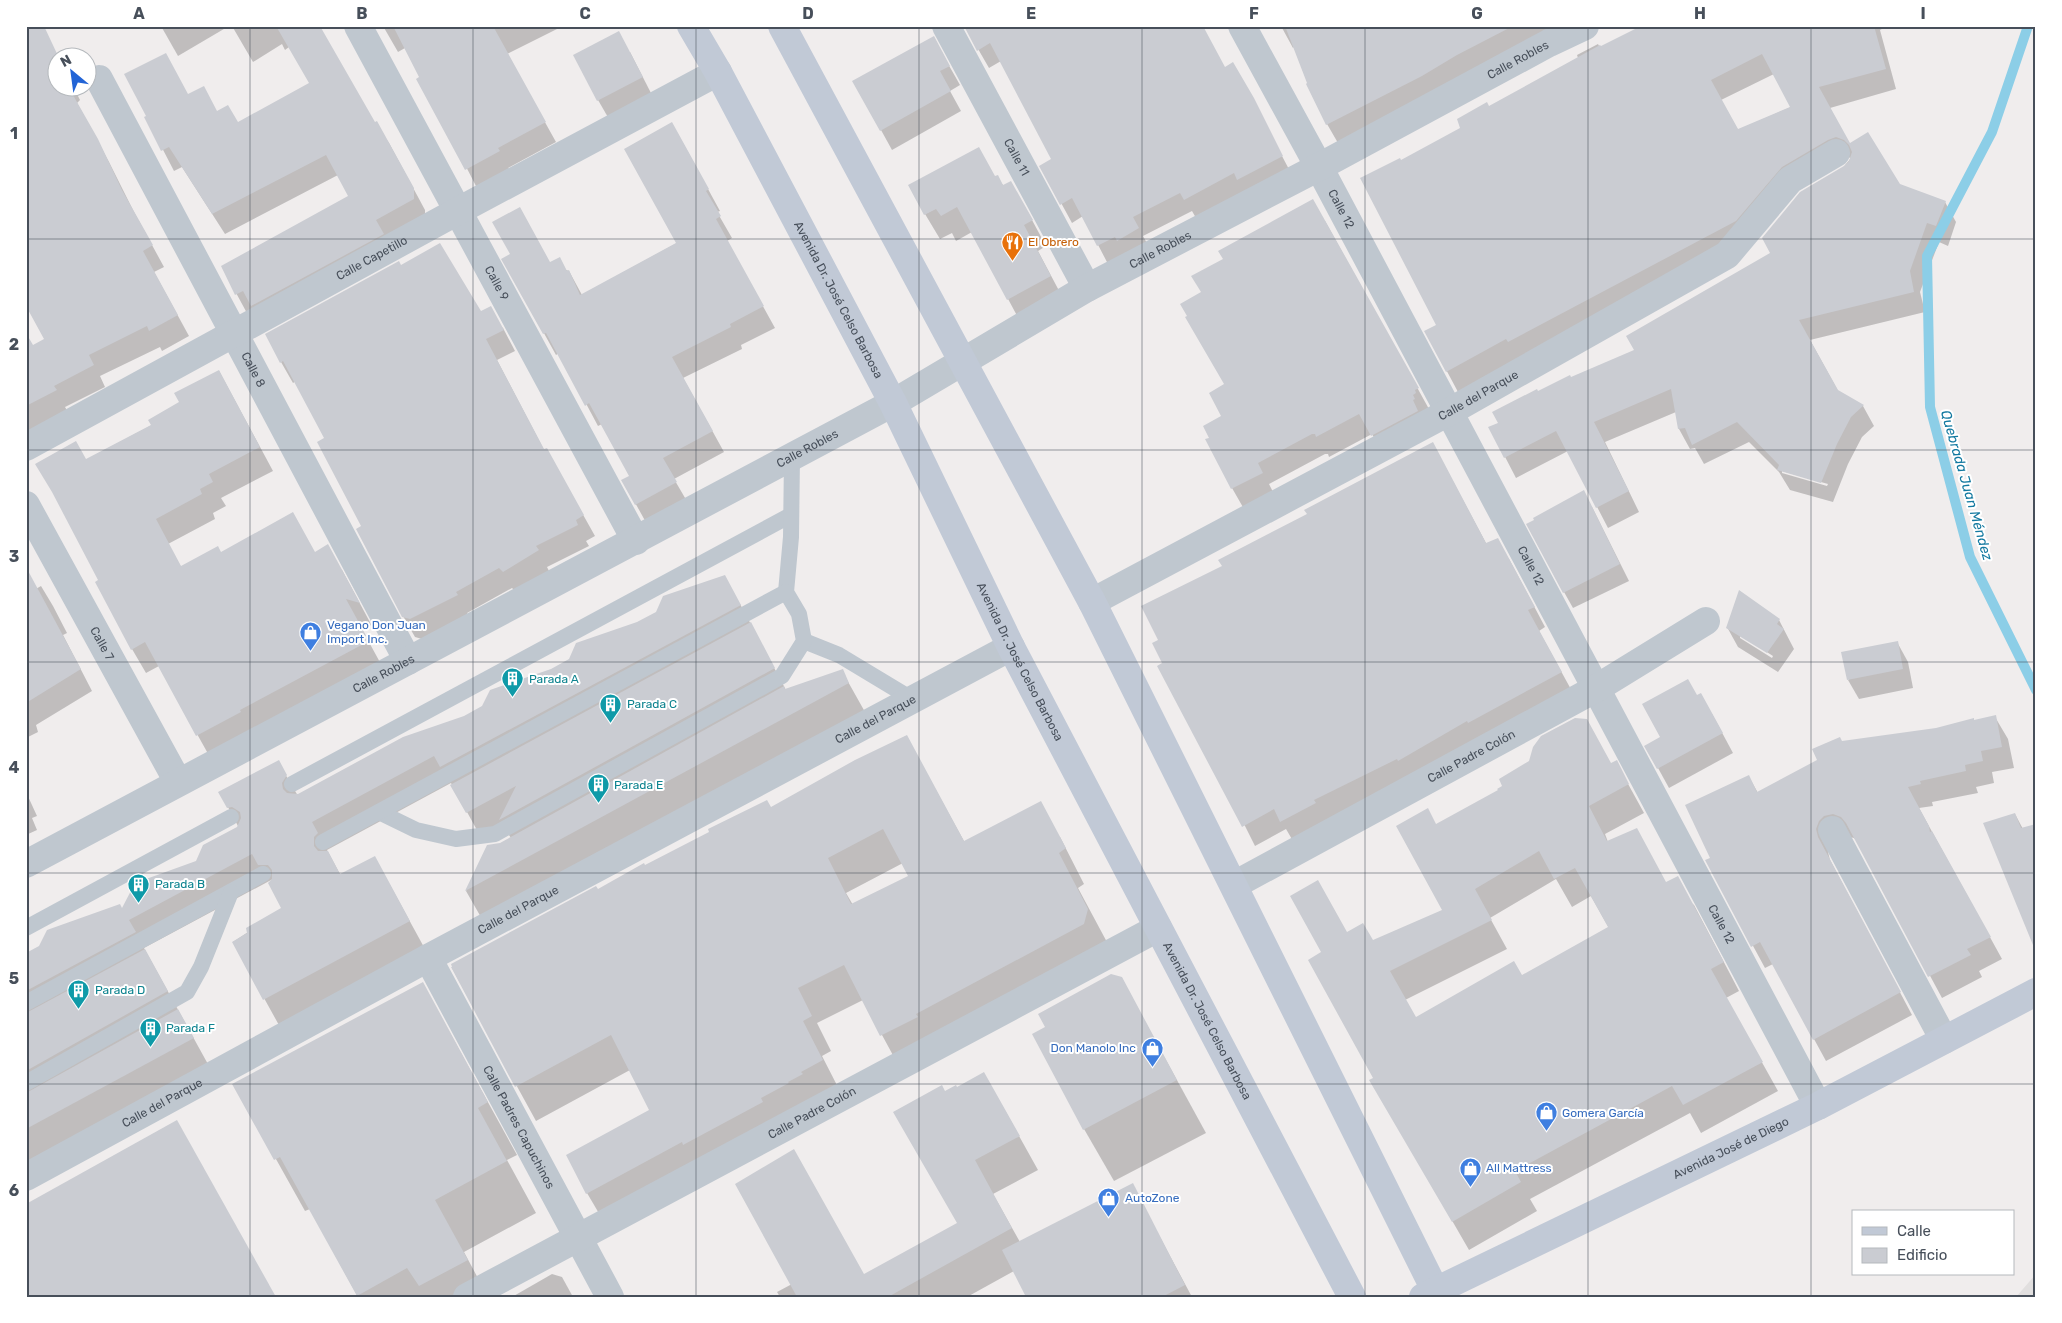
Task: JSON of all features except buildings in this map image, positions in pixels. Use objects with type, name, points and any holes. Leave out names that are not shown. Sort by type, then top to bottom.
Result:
[{"type":"main road","name":"Avenida Dr. José Celso Barbosa","points":[[691,26],[718,72],[893,403],[1011,646],[1352,1297]]},
{"type":"main road","points":[[788,28],[961,361],[1092,602],[1234,886],[1433,1295]]},
{"type":"main road","name":"Avenida José de Diego","points":[[1433,1295],[1818,1106],[2036,992]]},
{"type":"street","name":"Calle 9","points":[[358,26],[636,541]]},
{"type":"street","name":"Calle 11","points":[[946,26],[1087,288]]},
{"type":"street","name":"Calle 12","points":[[1242,26],[1597,688],[1818,1106]]},
{"type":"street","name":"Calle Robles","points":[[26,864],[893,403],[1087,288],[1319,167],[1544,35],[1585,26]]},
{"type":"street","name":"Calle Capetillo","points":[[26,447],[458,211],[718,72]]},
{"type":"street","name":"Calle 8","points":[[99,79],[408,660]]},
{"type":"street","name":"Calle del Parque","points":[[1092,602],[1449,412],[1727,255],[1790,180],[1836,153]]},
{"type":"street","name":"Calle 7","points":[[26,505],[178,782]]},
{"type":"street","name":"Calle Padre Colón","points":[[1234,886],[1597,688],[1706,621]]},
{"type":"street","name":"Calle del Parque","points":[[26,1177],[428,958],[1011,646]]},
{"type":"street","points":[[1832,830],[1944,1040]]},
{"type":"street","name":"Calle Padre Colón","points":[[466,1297],[1158,928]]},
{"type":"street","name":"Calle Padres Capuchinos","points":[[428,958],[610,1297]]},
{"type":"lane","points":[[379,812],[416,830],[456,839],[495,834],[782,676],[804,641],[799,614],[786,592],[791,516],[792,457]]},
{"type":"lane","points":[[292,784],[791,516]]},
{"type":"lane","points":[[323,842],[786,592]]},
{"type":"lane","points":[[804,641],[839,655],[912,699]]},
{"type":"lane","points":[[26,928],[231,817]]},
{"type":"lane","points":[[26,1003],[263,874]]},
{"type":"lane","points":[[26,1083],[187,992],[201,967],[231,892]]},
{"type":"shaded area","points":[[2036,1274],[2036,1297],[2016,1297]]},
{"type":"waterway","name":"Quebrada Juan Méndez","points":[[2028,26],[1992,132],[1927,256],[1930,407],[1970,557],[2036,690]]},
{"type":"place","name":"El Obrero","points":[[1012,261]]},
{"type":"place","name":"Vegano Don Juan Import Inc.","points":[[311,651]]},
{"type":"place","name":"Parada A","points":[[513,698]]},
{"type":"place","name":"Parada C","points":[[611,723]]},
{"type":"place","name":"Parada E","points":[[598,804]]},
{"type":"place","name":"Parada B","points":[[139,903]]},
{"type":"place","name":"Parada D","points":[[79,1009]]},
{"type":"place","name":"Parada F","points":[[150,1047]]},
{"type":"place","name":"Don Manolo Inc","points":[[1152,1067]]},
{"type":"place","name":"Gomera García","points":[[1546,1132]]},
{"type":"place","name":"All Mattress","points":[[1470,1187]]},
{"type":"place","name":"AutoZone","points":[[1109,1217]]}]
